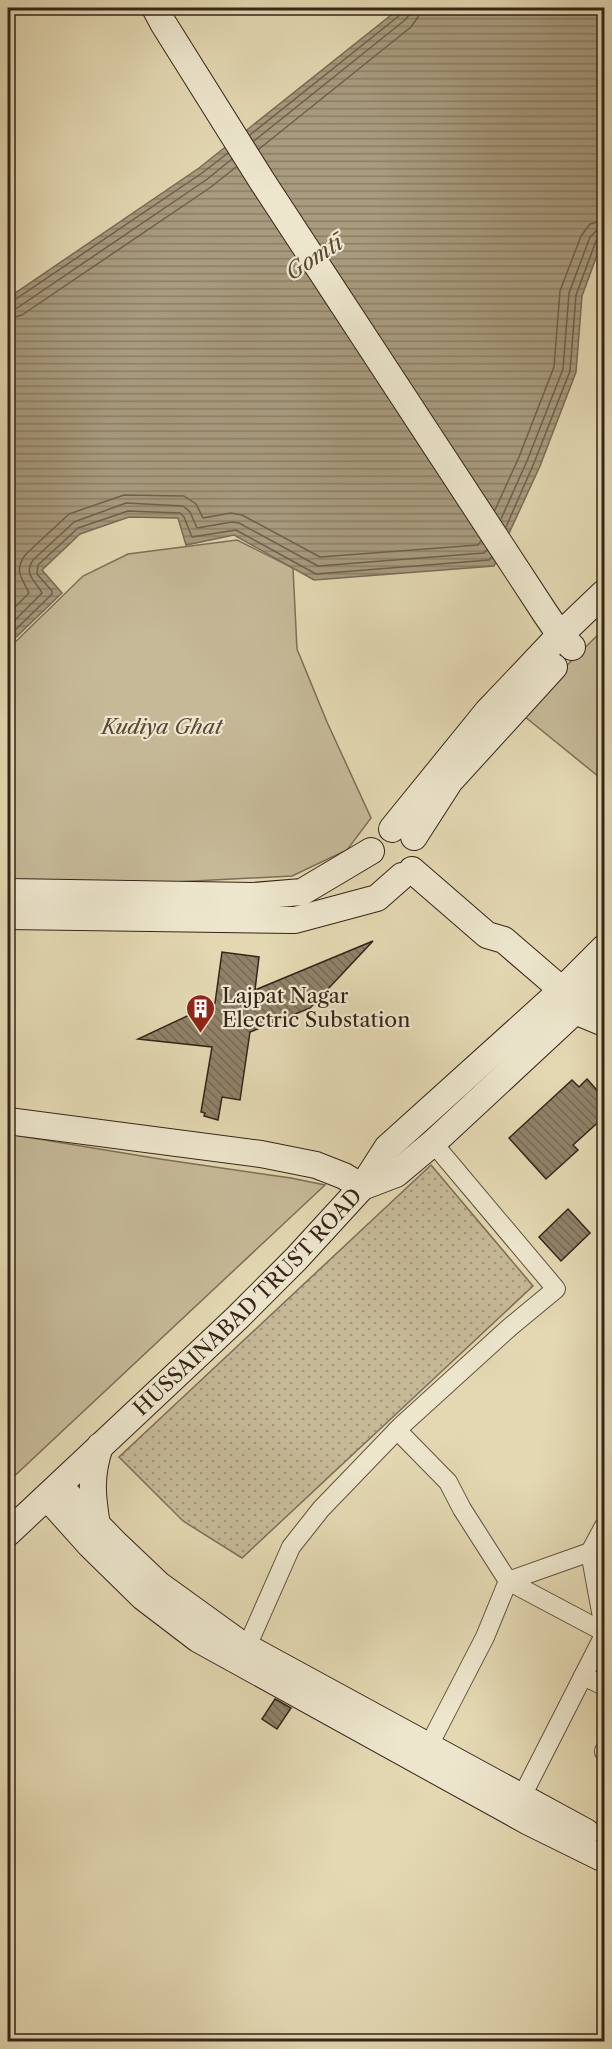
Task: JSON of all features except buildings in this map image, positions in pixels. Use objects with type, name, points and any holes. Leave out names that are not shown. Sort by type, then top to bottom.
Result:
[{"type":"street","points":[[157,12],[262,181],[545,613],[566,641]]},
{"type":"street","points":[[403,833],[450,781],[604,593]]},
{"type":"street","points":[[566,641],[604,615]]},
{"type":"street","points":[[8,916],[295,920],[377,898],[407,873],[418,861],[420,852],[418,844],[403,833],[384,831],[378,836],[371,851],[372,858],[380,872],[394,877],[407,873]]},
{"type":"street","points":[[8,892],[253,896],[302,892],[371,851]]},
{"type":"street","points":[[407,873],[487,935],[504,940],[562,1001],[604,1023]]},
{"type":"street","points":[[8,1121],[261,1154],[316,1164],[362,1187],[387,1148],[562,1001],[604,948]]},
{"type":"street","points":[[562,1001],[604,987]]},
{"type":"street","name":"HUSSAINABAD TRUST ROAD","points":[[14,1527],[237,1318],[296,1259],[362,1187],[396,1174],[433,1143],[562,1001]]},
{"type":"street","points":[[244,1654],[291,1547],[321,1509],[397,1430],[510,1327],[556,1289],[433,1143]]},
{"type":"street","points":[[397,1430],[448,1482],[462,1509],[508,1581],[604,1632]]},
{"type":"street","points":[[90,1531],[93,1465],[100,1446]]},
{"type":"street","points":[[53,1491],[90,1531],[143,1597],[198,1639],[244,1654],[517,1805],[604,1859]]},
{"type":"street","points":[[14,1527],[43,1520],[90,1531]]},
{"type":"street","points":[[517,1805],[604,1632],[590,1552],[604,1526]]},
{"type":"street","points":[[425,1754],[485,1637],[508,1581],[590,1552]]},
{"type":"street","points":[[583,1676],[604,1686]]},
{"type":"street","points":[[517,1805],[604,1841]]},
{"type":"green space","name":"Kudiya Ghat","points":[[237,540],[293,568],[297,649],[371,818],[347,850],[292,876],[155,883],[8,880],[8,649],[83,576],[128,554]]},
{"type":"green space","points":[[604,629],[604,781],[519,712]]},
{"type":"green space","points":[[8,1134],[325,1185],[8,1482]]},
{"type":"green space","points":[[431,1165],[533,1286],[242,1558],[183,1521],[119,1457]]},
{"type":"water","name":"Gomtī","points":[[400,8],[604,8],[604,236],[582,296],[576,372],[540,466],[494,566],[314,580],[234,535],[186,545],[178,518],[129,517],[80,534],[42,570],[62,593],[8,645],[8,298],[199,168]]},
{"type":"place","name":"Lajpat Nagar Electric Substation","points":[[201,1034]]}]
